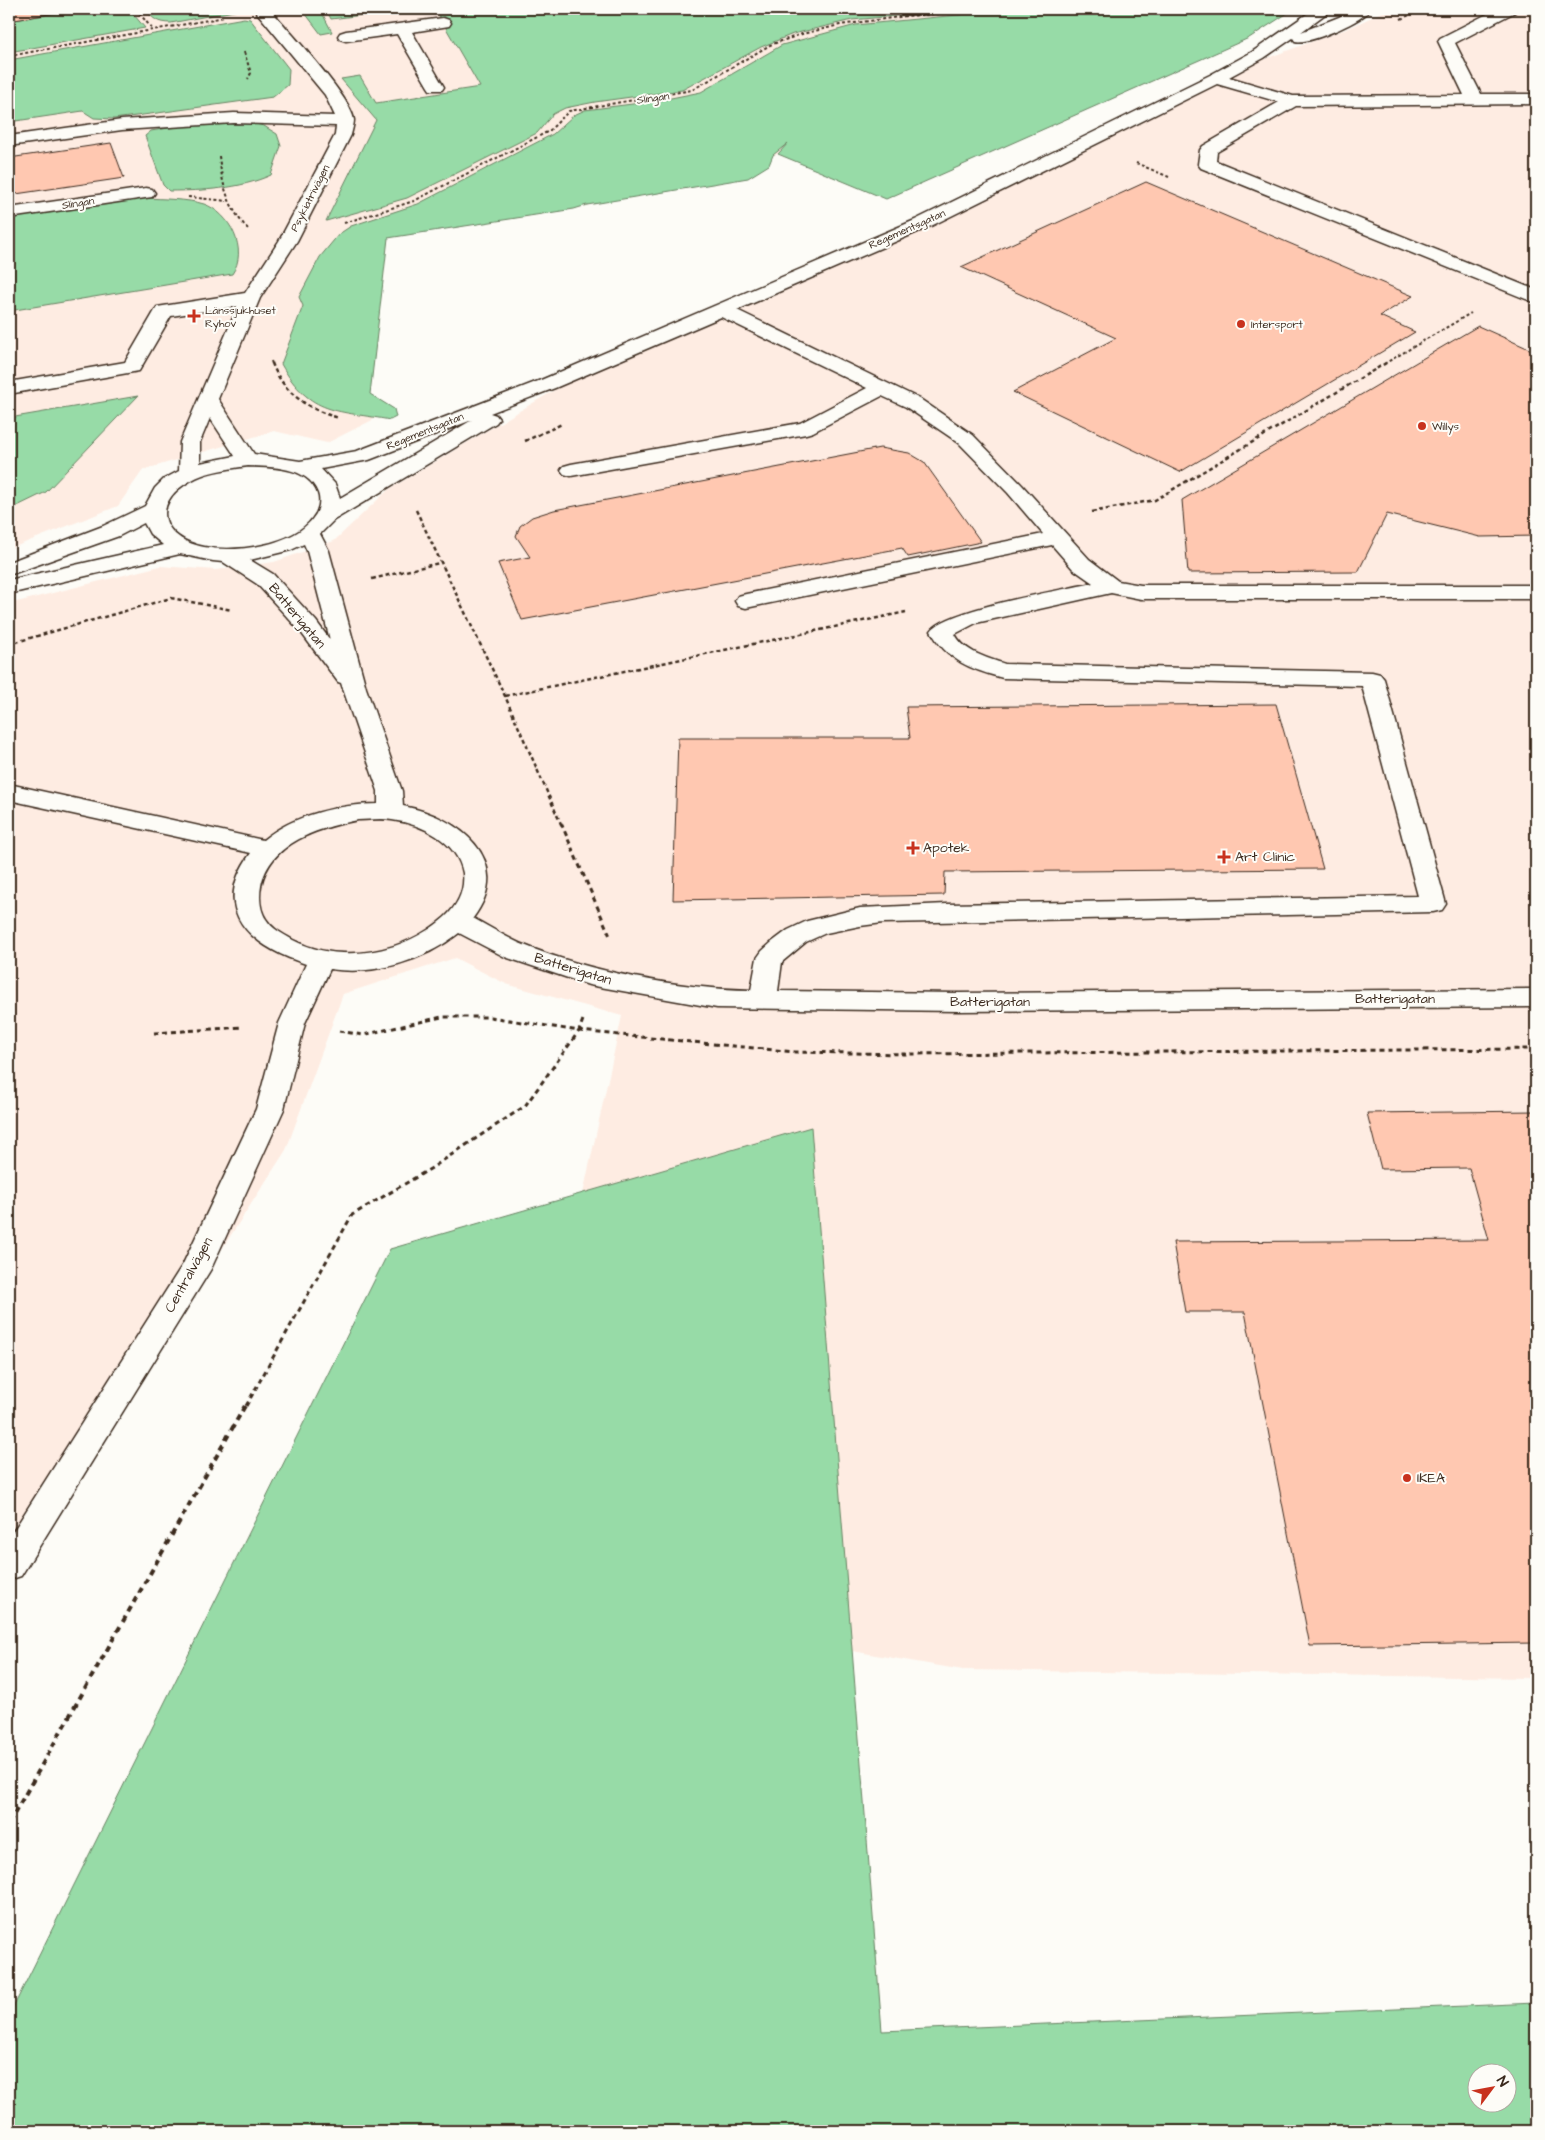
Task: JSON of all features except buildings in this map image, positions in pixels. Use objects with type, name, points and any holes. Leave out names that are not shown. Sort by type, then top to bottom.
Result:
[{"type":"street","points":[[9,142],[122,125],[225,118],[346,121],[342,108],[332,93],[262,9]]},
{"type":"street","name":"Regementsgatan","points":[[299,467],[362,456],[548,384],[921,224],[1216,78],[1258,55],[1324,9]]},
{"type":"street","name":"Regementsgatan","points":[[1258,55],[1345,20],[1363,9]]},
{"type":"street","points":[[1475,100],[1446,41],[1509,9]]},
{"type":"street","points":[[375,16],[383,31]]},
{"type":"street","points":[[346,36],[443,23]]},
{"type":"street","points":[[402,28],[436,87]]},
{"type":"street","points":[[1216,78],[1250,90],[1293,101],[1536,100]]},
{"type":"street","points":[[1293,101],[1209,150],[1207,164],[1536,297]]},
{"type":"street","name":"Psykiatrivägen","points":[[189,474],[190,442],[251,298],[288,240],[343,135],[346,121]]},
{"type":"street","name":"Slingan","points":[[9,213],[146,192]]},
{"type":"street","points":[[9,388],[132,366],[164,311],[251,298]]},
{"type":"street","points":[[721,309],[913,403],[966,439],[1051,529],[1081,564],[1111,586]]},
{"type":"street","name":"Regementsgatan","points":[[182,547],[204,554],[229,556],[258,553],[286,545],[309,533],[326,515],[548,384]]},
{"type":"street","points":[[571,470],[806,428],[882,388]]},
{"type":"street","points":[[208,399],[248,460]]},
{"type":"street","points":[[182,547],[164,537],[155,525],[153,510],[159,497],[171,485],[189,474],[214,466],[248,460],[275,461],[299,467],[316,476],[327,488],[330,501],[326,515]]},
{"type":"street","points":[[9,569],[111,531],[153,510]]},
{"type":"street","points":[[746,601],[1051,529]]},
{"type":"street","name":"Batterigatan","points":[[309,533],[318,551],[354,688],[390,791],[391,812]]},
{"type":"street","points":[[9,586],[182,547]]},
{"type":"street","name":"Batterigatan","points":[[229,556],[265,579],[308,626],[354,688]]},
{"type":"street","points":[[763,1000],[770,959],[788,942],[816,926],[847,919],[947,913],[1433,904],[1372,679],[1003,671],[968,660],[946,642],[942,632],[969,618],[1111,586],[1141,592],[1536,592]]},
{"type":"street","points":[[11,795],[268,849]]},
{"type":"street","points":[[358,812],[391,812],[424,819],[451,832],[469,852],[477,874],[473,898],[458,921],[431,941],[397,955],[359,962],[321,960],[289,951],[264,935],[249,915],[245,893],[252,870],[268,849],[294,831],[324,818],[358,812]]},
{"type":"street","name":"Batterigatan","points":[[458,921],[514,951],[598,979],[717,1000],[959,1002],[1536,998]]},
{"type":"street","name":"Centralvägen","points":[[9,1566],[196,1269],[270,1109],[292,1023],[321,960]]},
{"type":"path","points":[[136,9],[153,30]]},
{"type":"path","name":"Slingan","points":[[337,226],[414,201],[549,130],[569,111],[692,90],[770,45],[802,34],[840,25],[906,16],[1007,9]]},
{"type":"path","points":[[9,56],[226,16]]},
{"type":"path","points":[[1051,529],[1156,500],[1476,310]]},
{"type":"path","points":[[9,1823],[180,1524],[352,1215],[430,1169],[525,1106],[579,1030],[613,942],[505,696],[416,515],[415,507]]},
{"type":"path","points":[[505,696],[910,611]]},
{"type":"shaded area","name":"Länssjukhuset Ryhov","points":[[9,9],[1097,9],[789,144],[778,154],[574,209],[388,238],[370,394],[394,409],[327,443],[274,431],[143,470],[118,506],[9,549]]},
{"type":"shaded area","points":[[1389,9],[1536,9],[1536,1678],[963,1670],[496,1590],[622,1016],[506,984],[455,958],[343,994],[286,1150],[64,1493],[9,1588],[9,604],[160,566],[216,570],[274,562],[334,541],[388,490],[563,385],[1262,60],[1349,28]]},
{"type":"green space","points":[[78,9],[129,9],[145,28],[9,52],[9,21]]},
{"type":"green space","points":[[145,9],[239,10],[171,23],[156,20]]},
{"type":"green space","points":[[302,9],[320,9],[332,32],[321,34]]},
{"type":"green space","points":[[326,9],[409,9],[331,19]]},
{"type":"green space","points":[[435,9],[992,9],[852,20],[793,34],[761,47],[682,90],[565,108],[553,114],[537,133],[407,198],[326,221],[376,120],[341,79],[360,76],[376,103],[480,87]]},
{"type":"green space","points":[[1019,9],[1294,9],[1249,38],[886,199],[778,154],[788,143],[773,155],[769,165],[748,178],[587,205],[574,209],[388,238],[370,394],[394,409],[396,417],[390,420],[340,412],[315,402],[292,381],[281,364],[303,306],[299,297],[320,257],[339,234],[351,226],[418,204],[553,134],[574,115],[585,110],[656,101],[701,92],[782,45],[856,25]]},
{"type":"green space","points":[[244,18],[250,19],[289,69],[288,85],[273,97],[114,119],[94,118],[83,111],[9,122],[9,60]]},
{"type":"green space","points":[[243,121],[264,126],[277,134],[281,146],[271,175],[247,183],[208,190],[169,191],[163,185],[145,136],[151,131],[203,122]]},
{"type":"green space","points":[[145,198],[198,202],[222,215],[234,233],[237,244],[237,264],[232,274],[9,311],[9,218]]},
{"type":"green space","points":[[138,396],[46,492],[9,510],[9,418]]},
{"type":"green space","points":[[811,1127],[882,2031],[1536,2003],[1536,2131],[9,2131],[9,2016],[390,1249]]},
{"type":"place","name":"Länssjukhuset Ryhov","points":[[194,316]]},
{"type":"place","name":"Intersport","points":[[1241,324]]},
{"type":"place","name":"Willys","points":[[1422,426]]},
{"type":"place","name":"Apotek","points":[[913,848]]},
{"type":"place","name":"Art Clinic","points":[[1224,857]]},
{"type":"place","name":"IKEA","points":[[1407,1478]]}]
